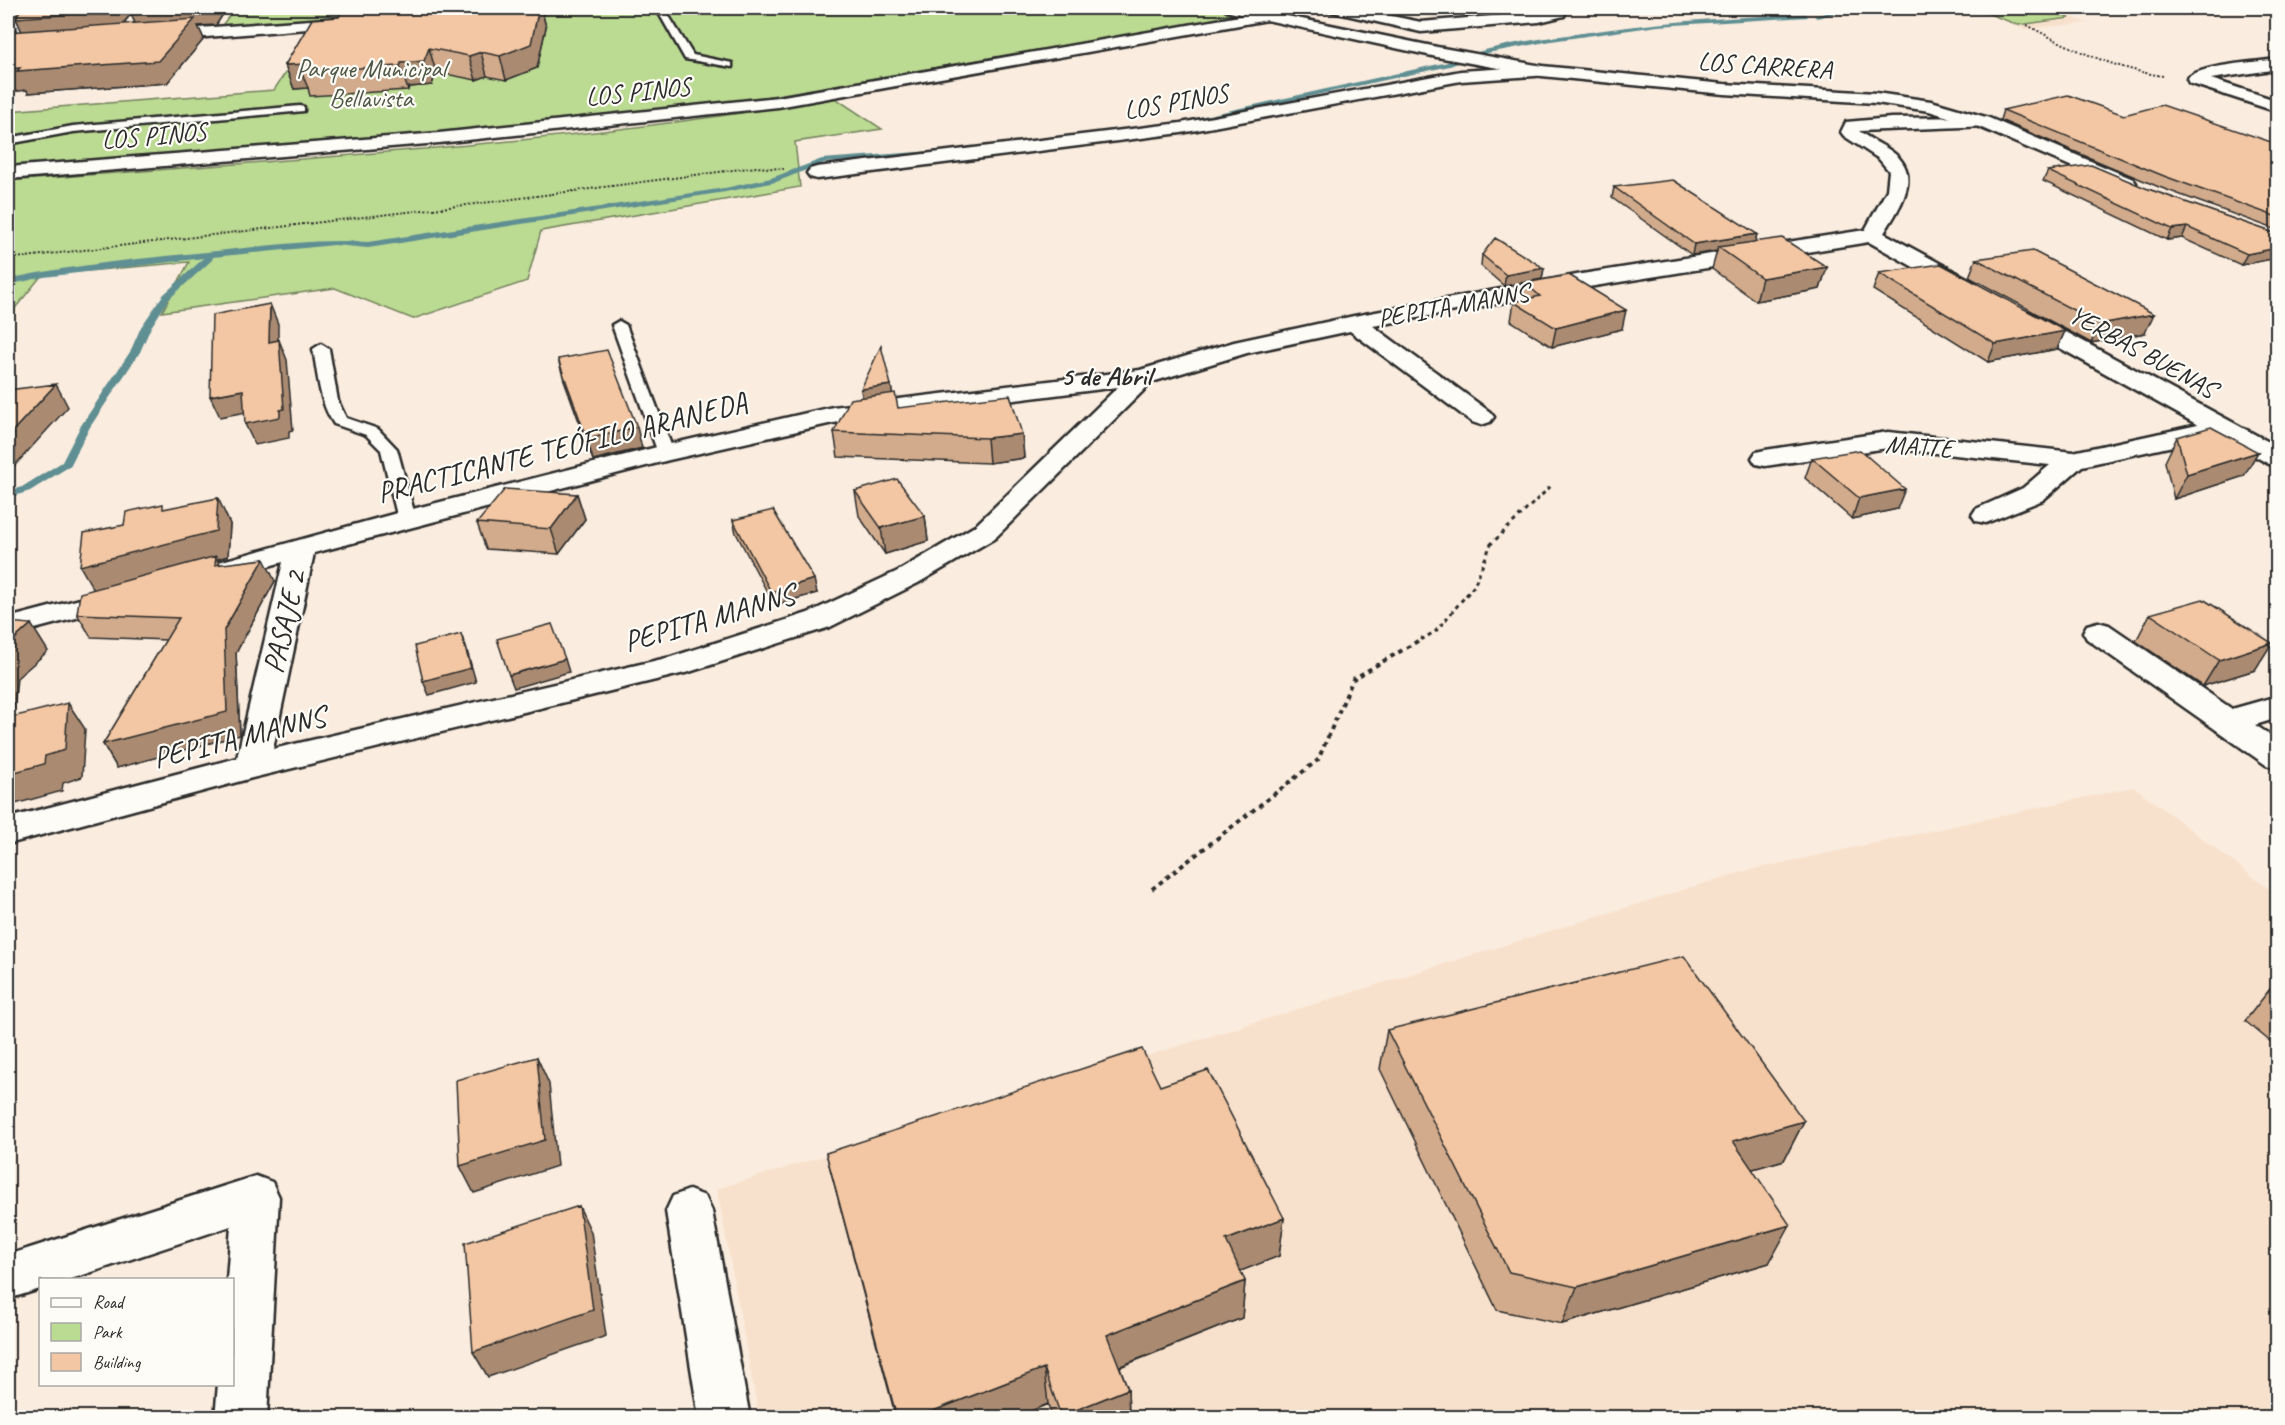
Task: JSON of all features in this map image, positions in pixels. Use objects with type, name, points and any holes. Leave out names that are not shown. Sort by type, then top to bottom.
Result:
[{"type":"street","name":"LOS CARRERA","points":[[1230,8],[1448,54],[1542,71],[1724,89],[1892,100],[1931,106],[1983,122],[2141,189]]},
{"type":"street","points":[[1334,8],[1421,27],[1539,17],[1560,10]]},
{"type":"street","points":[[1350,11],[1395,8]]},
{"type":"street","name":"LOS PINOS","points":[[8,172],[439,138],[778,102],[1268,16]]},
{"type":"street","points":[[142,37],[374,20]]},
{"type":"street","points":[[10,49],[34,45]]},
{"type":"street","points":[[2195,79],[2210,74],[2277,64]]},
{"type":"street","name":"LOS PINOS","points":[[817,173],[1181,128],[1461,76],[1542,71]]},
{"type":"street","points":[[2195,79],[2277,107]]},
{"type":"street","points":[[1872,235],[1897,193],[1899,174],[1895,164],[1850,132],[1852,126],[1891,123],[1983,122]]},
{"type":"street","name":"YERBAS BUENAS","points":[[1872,235],[2277,458]]},
{"type":"street","name":"PEPITA MANNS","points":[[8,831],[252,766],[678,665],[819,620],[908,577],[985,532],[1143,377],[1242,347],[1354,323],[1582,281],[1872,235]]},
{"type":"street","name":"PEPITA MANNS","points":[[1354,323],[1481,417]]},
{"type":"street","name":"PRACTICANTE TEÓFILO ARANEDA","points":[[199,576],[407,519],[666,453],[833,415],[1143,377]]},
{"type":"street","name":"MATTE","points":[[1765,458],[1888,440],[2073,460],[2222,427]]},
{"type":"street","name":"MATTE","points":[[1986,514],[2033,494],[2073,460]]},
{"type":"street","name":"PASAJE 2","points":[[252,766],[301,548]]},
{"type":"street","points":[[8,627],[143,591]]},
{"type":"street","points":[[2098,632],[2277,757]]},
{"type":"street","points":[[2227,722],[2277,708]]},
{"type":"street","points":[[8,1277],[256,1197],[241,1418]]},
{"type":"street","points":[[689,1211],[725,1418]]},
{"type":"lane","points":[[660,8],[689,57],[728,65]]},
{"type":"lane","points":[[8,22],[21,24],[23,31],[10,49]]},
{"type":"lane","points":[[8,141],[74,129],[300,109]]},
{"type":"lane","points":[[619,325],[666,453]]},
{"type":"lane","points":[[321,349],[330,401],[340,421],[372,432],[389,449],[407,519]]},
{"type":"path","points":[[2027,25],[2048,38],[2096,57],[2154,75],[2195,79]]},
{"type":"path","points":[[8,259],[483,203],[756,167],[786,170]]},
{"type":"path","points":[[1152,889],[1318,760],[1353,679],[1436,631],[1474,586],[1491,544],[1552,485]]},
{"type":"shaded area","points":[[1971,8],[2048,8],[2087,23],[2025,29]]},
{"type":"shaded area","points":[[2134,787],[2277,895],[2277,1417],[759,1417],[717,1189],[1741,872]]},
{"type":"green space","name":"Parque Municipal Bellavista","points":[[235,8],[482,8],[220,28]]},
{"type":"green space","name":"Parque Municipal Bellavista","points":[[624,8],[1218,8],[1247,14],[731,103],[441,133],[8,166],[8,111],[274,90],[313,31]]},
{"type":"green space","points":[[1974,8],[2042,8],[2070,18],[2018,25]]},
{"type":"green space","points":[[835,98],[882,129],[795,142],[800,187],[541,231],[527,281],[413,319],[335,288],[162,312],[189,262],[42,275],[8,317],[8,181],[319,158],[526,139],[629,128]]},
{"type":"building","points":[[20,8],[110,8],[106,12],[16,18]]},
{"type":"building","points":[[131,8],[163,8],[129,10]]},
{"type":"building","points":[[539,8],[531,44],[500,56],[481,52],[469,56],[429,48],[424,61],[401,63],[400,66],[301,71],[306,64],[285,65],[312,19],[339,17],[343,9]]},
{"type":"building","points":[[195,19],[158,61],[17,71],[20,68],[8,69],[8,32]]},
{"type":"building","points":[[2068,95],[2124,115],[2162,105],[2277,144],[2277,217],[2164,176],[2003,110]]},
{"type":"building","points":[[2091,165],[2148,189],[2277,234],[2277,248],[2247,254],[2187,227],[2172,229],[2048,171]]},
{"type":"building","points":[[1673,180],[1757,234],[1694,244],[1614,187]]},
{"type":"building","points":[[1495,238],[1544,268],[1506,275],[1482,255]]},
{"type":"building","points":[[1782,238],[1827,267],[1762,278],[1718,247]]},
{"type":"building","points":[[2033,251],[2154,314],[2100,324],[1976,259]]},
{"type":"building","points":[[1941,264],[2065,331],[1995,344],[1879,273]]},
{"type":"building","points":[[1569,275],[1626,310],[1556,328],[1514,302],[1540,296],[1525,283]]},
{"type":"building","points":[[270,304],[269,342],[279,340],[284,409],[280,410],[280,417],[245,424],[243,390],[210,396],[212,315]]},
{"type":"building","points":[[881,346],[891,385],[861,389]]},
{"type":"building","points":[[607,350],[637,427],[587,439],[558,359]]},
{"type":"building","points":[[56,384],[8,436],[8,390]]},
{"type":"building","points":[[895,393],[898,408],[1010,395],[1022,434],[987,438],[834,432],[850,399]]},
{"type":"building","points":[[2211,427],[2258,452],[2187,474],[2177,437]]},
{"type":"building","points":[[1860,450],[1905,489],[1859,498],[1812,458]]},
{"type":"building","points":[[897,479],[925,516],[881,528],[855,491]]},
{"type":"building","points":[[505,489],[577,494],[551,529],[477,523]]},
{"type":"building","points":[[218,498],[216,531],[80,566],[84,533],[124,525],[126,512],[163,504],[163,509]]},
{"type":"building","points":[[773,510],[814,579],[771,592],[733,520]]},
{"type":"building","points":[[216,556],[215,565],[264,559],[224,630],[227,712],[103,744],[179,618],[77,614],[80,593]]},
{"type":"building","points":[[2203,599],[2272,643],[2219,660],[2150,614]]},
{"type":"building","points":[[8,622],[31,624],[8,645]]},
{"type":"building","points":[[552,624],[565,659],[509,675],[497,639]]},
{"type":"building","points":[[461,634],[471,668],[423,681],[415,646]]},
{"type":"building","points":[[68,703],[65,750],[45,756],[44,764],[8,774],[8,718]]},
{"type":"building","points":[[1684,956],[1804,1121],[1733,1141],[1790,1225],[1577,1287],[1509,1272],[1387,1030]]},
{"type":"building","points":[[1142,1049],[1160,1086],[1208,1070],[1284,1218],[1226,1240],[1245,1281],[1107,1335],[1128,1389],[1061,1416],[1044,1368],[915,1418],[897,1418],[826,1153]]},
{"type":"building","points":[[537,1057],[545,1140],[460,1166],[456,1080]]},
{"type":"building","points":[[579,1206],[593,1310],[473,1352],[465,1243]]},
{"type":"waterway","points":[[1817,16],[1852,8]]},
{"type":"waterway","points":[[1163,126],[1450,64],[1480,52],[1551,39],[1658,24],[1806,16]]},
{"type":"waterway","points":[[8,282],[44,274],[157,260],[334,242],[368,245],[725,190],[773,180],[822,161],[959,151]]},
{"type":"waterway","points":[[8,495],[26,489],[66,464],[85,427],[135,352],[146,327],[166,297],[209,258],[207,255]]},
{"type":"district","name":"5 de Abril","points":[[1106,376]]}]
